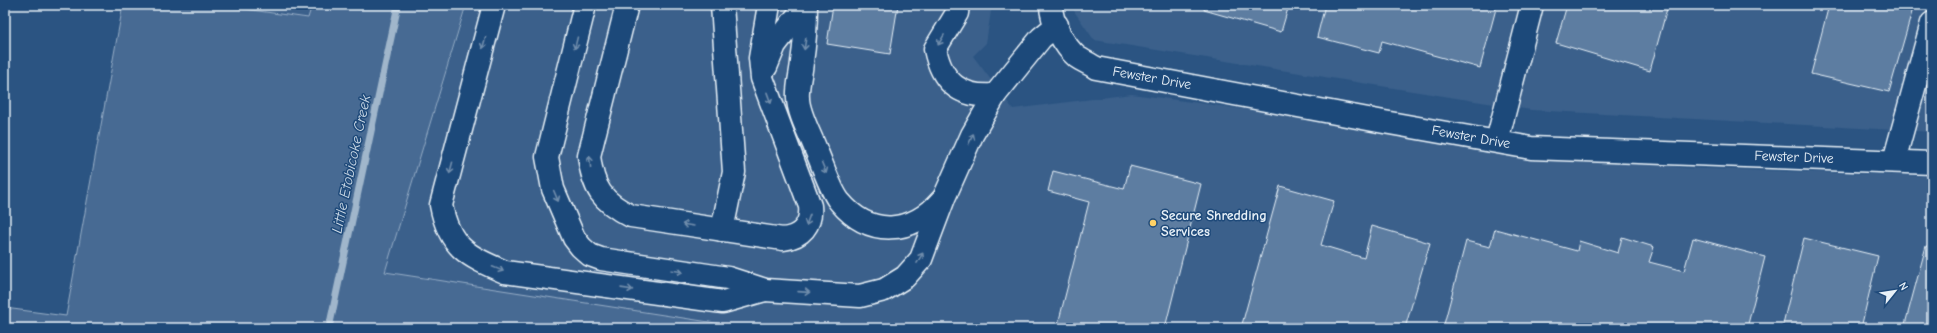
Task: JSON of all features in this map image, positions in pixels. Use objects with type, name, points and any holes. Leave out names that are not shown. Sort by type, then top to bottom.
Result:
[{"type":"street","points":[[494,5],[441,205],[444,223],[453,240],[466,253],[482,263],[504,272],[723,302],[765,290]]},
{"type":"street","points":[[585,5],[547,157],[553,189],[574,238],[581,247],[590,255],[601,259],[728,278],[765,290],[860,296],[884,290],[905,278],[921,259],[944,198],[972,135],[995,95],[1041,38],[1054,15]]},
{"type":"street","points":[[628,5],[589,156],[591,176],[600,194],[614,208],[632,216],[783,239],[798,235],[808,222],[810,206],[762,78],[760,58],[769,5]]},
{"type":"street","points":[[722,5],[734,172],[722,230]]},
{"type":"street","points":[[806,5],[806,34],[797,99],[806,125],[838,201],[853,216],[872,225],[892,228],[912,224],[930,214],[944,198]]},
{"type":"street","points":[[762,78],[775,45],[806,5]]},
{"type":"street","points":[[958,5],[957,13],[935,49],[938,63],[945,76],[961,90],[981,96],[995,95]]},
{"type":"street","points":[[1497,142],[1532,5]]},
{"type":"street","name":"Fewster Drive","points":[[1054,15],[1064,40],[1077,56],[1096,68],[1531,148],[1932,163]]},
{"type":"street","points":[[1894,161],[1932,23]]},
{"type":"shaded area","points":[[123,5],[216,5],[308,18],[312,5],[466,5],[385,272],[748,328],[5,328],[5,308],[66,316]]},
{"type":"shaded area","points":[[216,5],[312,5],[308,18]]},
{"type":"shaded area","points":[[467,5],[992,5],[986,43],[973,56],[1013,109],[1132,94],[1685,168],[1932,176],[1932,328],[748,328],[385,272]]},
{"type":"shaded area","points":[[1074,5],[1932,5],[1932,132],[1531,110],[1094,40],[1074,11]]},
{"type":"building","points":[[833,5],[898,5],[890,54],[827,44]]},
{"type":"building","points":[[1205,5],[1289,5],[1281,32],[1204,10]]},
{"type":"building","points":[[1325,5],[1497,5],[1480,68],[1382,41],[1379,53],[1317,37]]},
{"type":"building","points":[[1567,5],[1668,5],[1650,71],[1556,43]]},
{"type":"building","points":[[1829,5],[1914,5],[1889,92],[1811,74]]},
{"type":"building","points":[[1130,166],[1201,184],[1165,328],[1057,328],[1089,202],[1048,191],[1053,171],[1124,189]]},
{"type":"building","points":[[1280,186],[1334,201],[1321,245],[1364,258],[1372,226],[1430,243],[1405,328],[1241,328]]},
{"type":"building","points":[[1495,229],[1577,251],[1579,241],[1618,253],[1622,237],[1654,247],[1649,262],[1684,271],[1693,238],[1765,257],[1747,328],[1443,328],[1466,241],[1490,247]]},
{"type":"building","points":[[1804,238],[1878,256],[1861,328],[1782,328]]},
{"type":"building","points":[[1926,246],[1932,247],[1932,328],[1904,328]]},
{"type":"waterway","name":"Little Etobicoke Creek","points":[[329,328],[398,5]]},
{"type":"place","name":"Secure Shredding Services","points":[[1153,223]]}]
